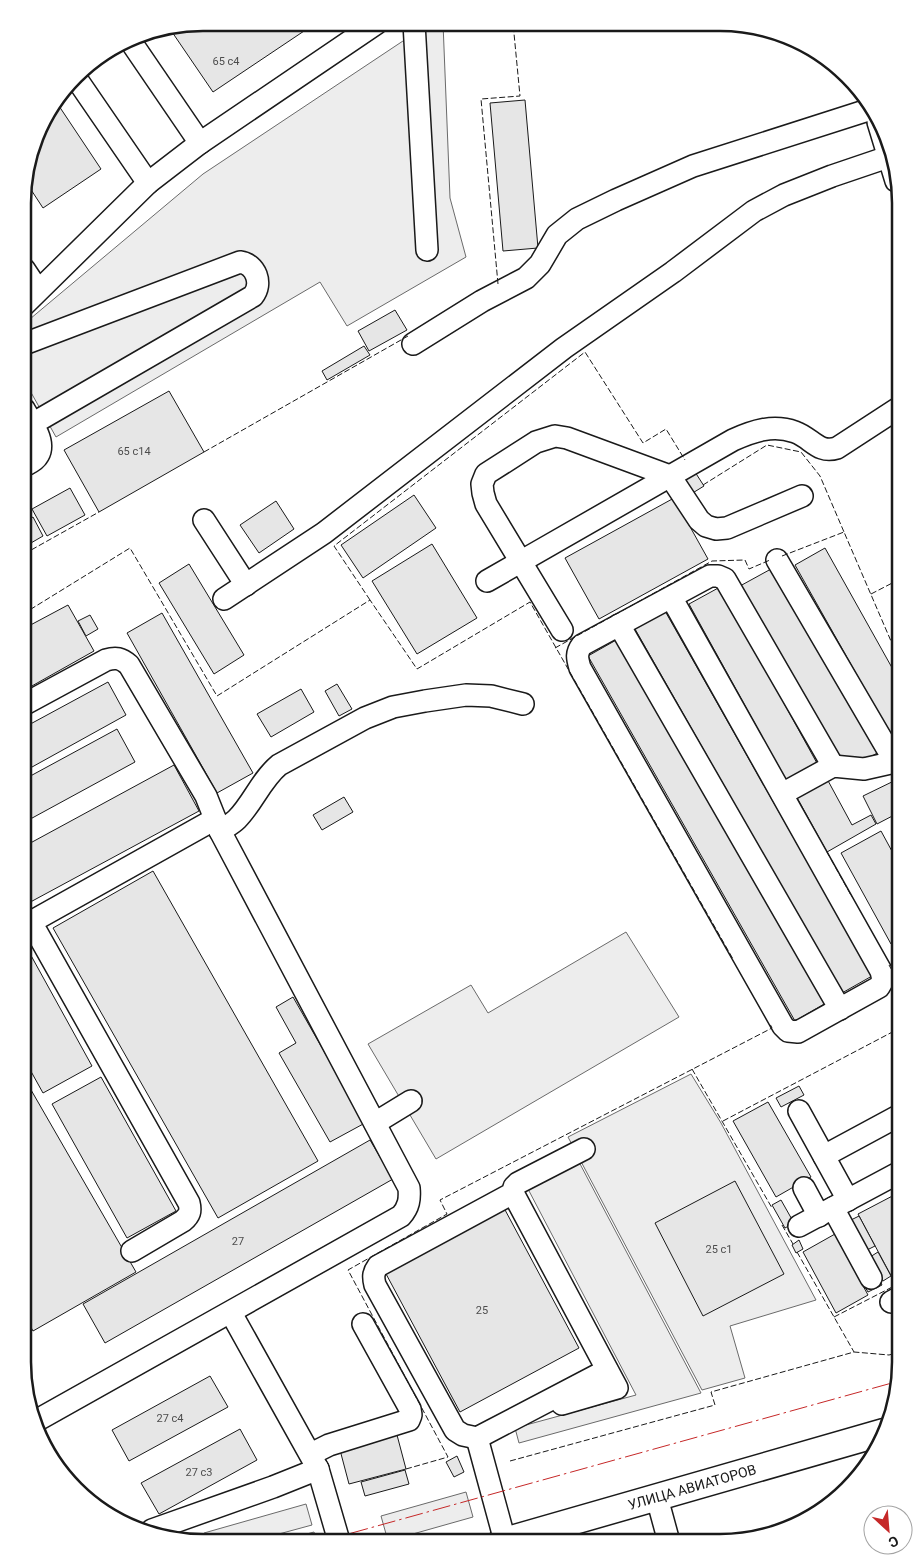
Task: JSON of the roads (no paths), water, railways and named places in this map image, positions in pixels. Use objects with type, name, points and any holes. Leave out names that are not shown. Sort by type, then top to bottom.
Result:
[{"type":"main road","name":"УЛИЦА АВИАТОРОВ","points":[[544,1534],[657,1498],[875,1437]]},
{"type":"street","points":[[31,297],[148,183],[200,143],[365,31]]},
{"type":"street","points":[[414,31],[426,250]]},
{"type":"street","points":[[134,46],[200,143]]},
{"type":"street","points":[[80,84],[148,183]]},
{"type":"street","points":[[413,344],[482,301],[526,278],[540,264],[557,235],[577,218],[694,166],[865,111]]},
{"type":"street","points":[[224,599],[324,533],[564,348],[673,272],[754,211],[784,195],[886,158]]},
{"type":"street","points":[[31,341],[240,262],[251,266],[258,280],[257,291],[253,296],[31,415]]},
{"type":"street","points":[[487,581],[749,432],[767,428],[782,428],[796,432],[820,448],[829,450],[838,448],[892,412]]},
{"type":"street","points":[[31,422],[38,435],[40,446],[37,457],[31,461]]},
{"type":"street","points":[[562,630],[486,504],[483,493],[482,484],[486,474],[536,442],[555,436],[567,438],[670,476],[699,520],[706,526],[716,529],[727,528],[802,496]]},
{"type":"street","points":[[204,520],[246,585]]},
{"type":"street","points":[[777,560],[892,751]]},
{"type":"street","points":[[671,598],[881,971],[883,980],[878,988],[798,1032],[788,1031],[783,1026],[580,668],[577,659],[578,651],[582,645],[710,576],[718,576],[725,579],[833,766]]},
{"type":"street","points":[[619,625],[840,1009]]},
{"type":"street","points":[[31,701],[106,660],[123,659],[129,664],[206,796],[218,825],[409,1188],[410,1198],[407,1209],[401,1216],[231,1313],[40,1416]]},
{"type":"street","points":[[31,917],[218,825],[236,820],[270,773],[279,765],[365,718],[393,707],[466,695],[490,696],[523,704]]},
{"type":"street","points":[[782,794],[833,766],[864,769],[892,763]]},
{"type":"street","points":[[31,926],[189,1203],[189,1216],[132,1251]]},
{"type":"street","points":[[375,1123],[411,1101]]},
{"type":"street","points":[[800,1111],[824,1156],[833,1208],[870,1278]]},
{"type":"street","points":[[824,1156],[891,1120]]},
{"type":"street","points":[[513,1193],[378,1266],[373,1278],[375,1285],[455,1430],[463,1435],[477,1438],[517,1416],[617,1388],[513,1193],[518,1183],[584,1149]]},
{"type":"street","points":[[800,1226],[891,1177]]},
{"type":"street","points":[[804,1188],[833,1208]]},
{"type":"street","points":[[231,1313],[314,1461],[337,1534]]},
{"type":"street","points":[[158,1528],[273,1487],[314,1461],[329,1445],[409,1420],[411,1415],[410,1409],[364,1324]]},
{"type":"street","points":[[477,1438],[501,1534]]},
{"type":"street","points":[[657,1498],[667,1534]]}]
